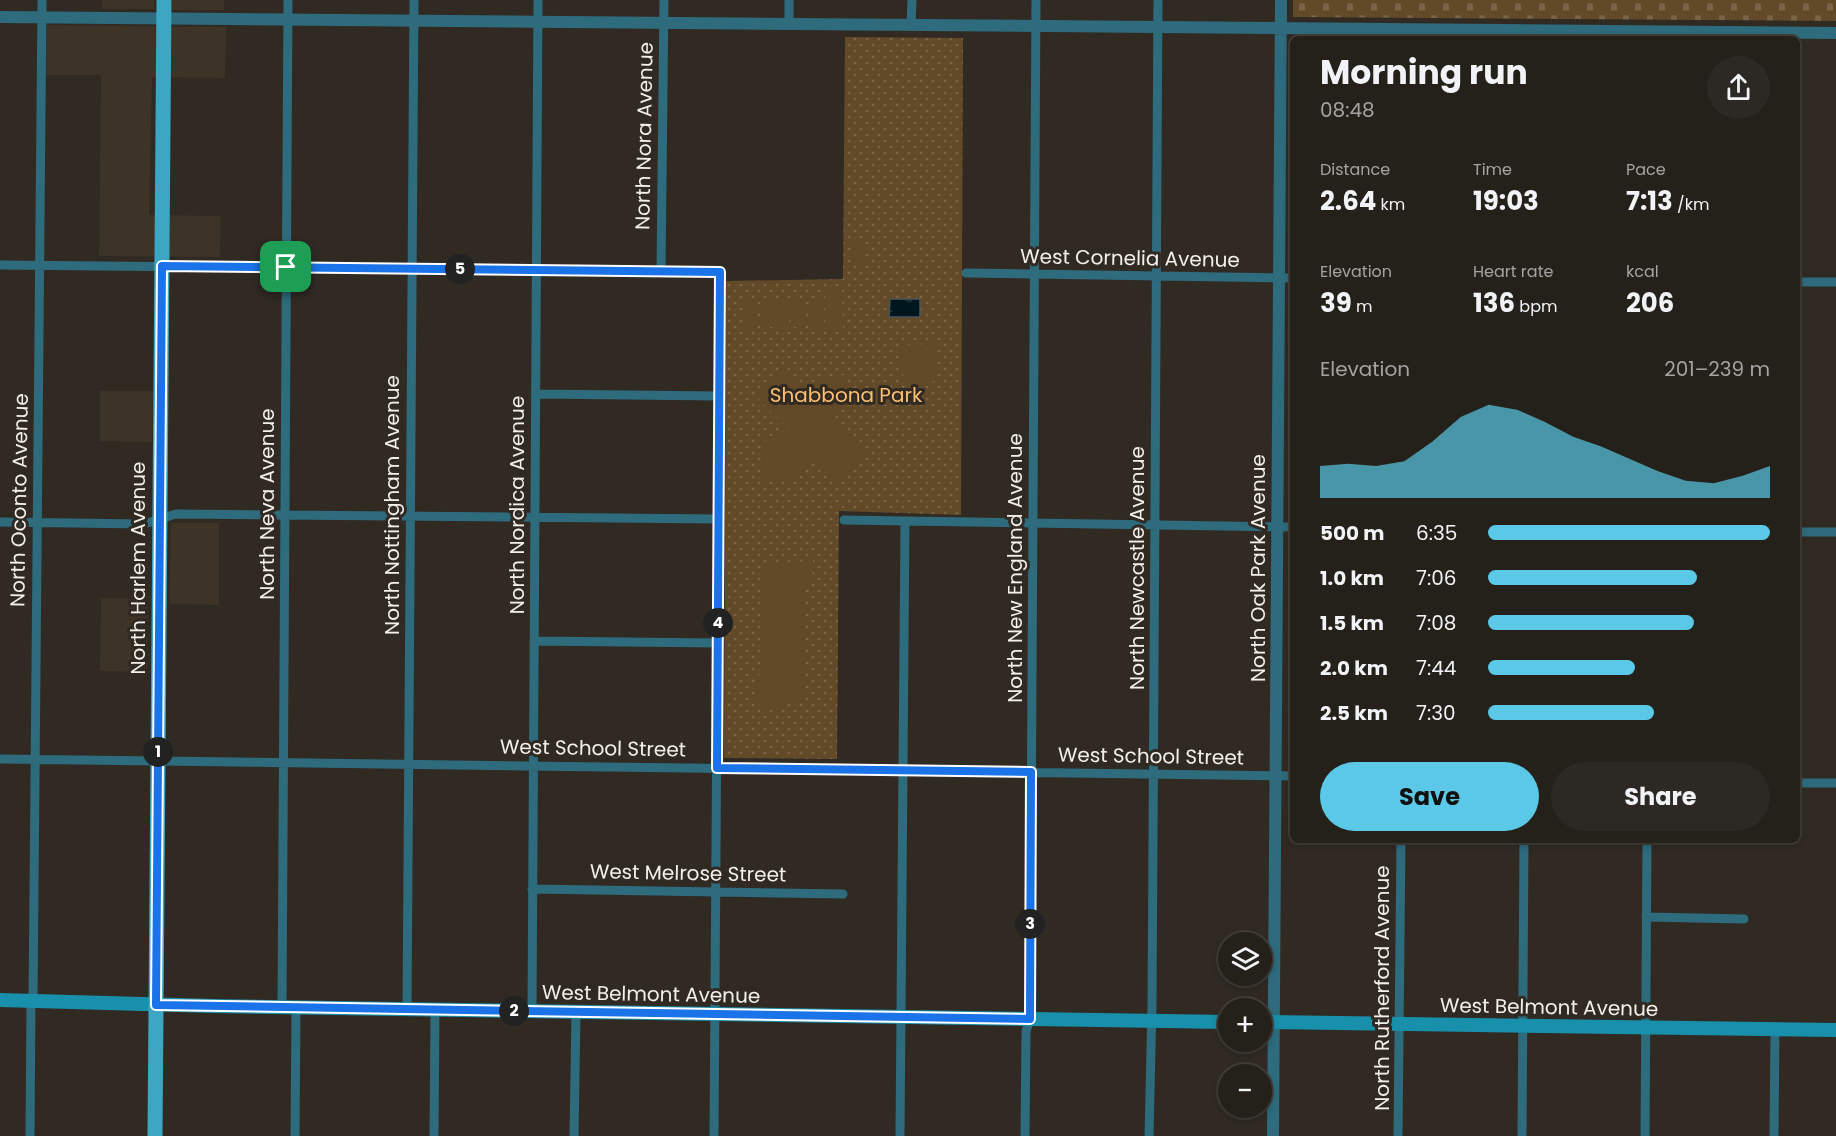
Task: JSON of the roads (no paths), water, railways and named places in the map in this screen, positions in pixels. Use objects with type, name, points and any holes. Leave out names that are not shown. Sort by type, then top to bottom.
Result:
[{"type":"main road","name":"North Harlem Avenue","points":[[155,1136],[164,0]]},
{"type":"main road","name":"West Belmont Avenue","points":[[0,1000],[289,1008],[1218,1022]]},
{"type":"main road","name":"West Belmont Avenue","points":[[1272,1022],[1836,1030]]},
{"type":"street","name":"North Oconto Avenue","points":[[30,1136],[42,0]]},
{"type":"street","name":"North Neva Avenue","points":[[288,0],[283,762],[289,1008],[295,1136]]},
{"type":"street","name":"North Nottingham Avenue","points":[[407,1009],[414,0]]},
{"type":"street","name":"North Nordica Avenue","points":[[532,1011],[538,0]]},
{"type":"street","name":"North Nora Avenue","points":[[661,272],[664,0]]},
{"type":"street","points":[[789,0],[789,24]]},
{"type":"street","points":[[911,26],[912,0]]},
{"type":"street","name":"North New England Avenue","points":[[1025,1136],[1026,1031],[1030,1019],[1036,0]]},
{"type":"street","name":"North Newcastle Avenue","points":[[1149,1136],[1154,774],[1158,0]]},
{"type":"street","name":"North Oak Park Avenue","points":[[1269,998],[1276,775],[1281,0]]},
{"type":"street","points":[[0,17],[1281,29],[1404,34],[1836,33]]},
{"type":"street","points":[[0,265],[720,272],[714,1136]]},
{"type":"street","name":"West Cornelia Avenue","points":[[966,273],[1290,278]]},
{"type":"street","points":[[1800,282],[1836,282]]},
{"type":"street","points":[[536,394],[719,396]]},
{"type":"street","points":[[0,522],[144,524],[176,513],[718,519]]},
{"type":"street","points":[[844,520],[1290,527]]},
{"type":"street","points":[[900,1136],[905,521]]},
{"type":"street","points":[[1800,532],[1836,532]]},
{"type":"street","points":[[534,641],[718,643]]},
{"type":"street","name":"West School Street","points":[[0,759],[1290,776]]},
{"type":"street","points":[[1800,783],[1836,783]]},
{"type":"street","name":"North Rutherford Avenue","points":[[1398,1136],[1401,843]]},
{"type":"street","points":[[1522,1136],[1524,843]]},
{"type":"street","points":[[1644,1136],[1647,843]]},
{"type":"street","name":"West Melrose Street","points":[[532,889],[843,894]]},
{"type":"street","points":[[1646,917],[1744,919]]},
{"type":"street","points":[[434,1136],[435,1010]]},
{"type":"street","points":[[574,1136],[576,1012]]},
{"type":"street","points":[[1774,1136],[1775,1029]]},
{"type":"street","name":"North Oak Park Avenue","points":[[1269,1052],[1273,1136]]},
{"type":"water","points":[[890,299],[920,299],[920,317],[889,317]]},
{"type":"park label","name":"Shabbona Park","points":[[846,395]]}]
